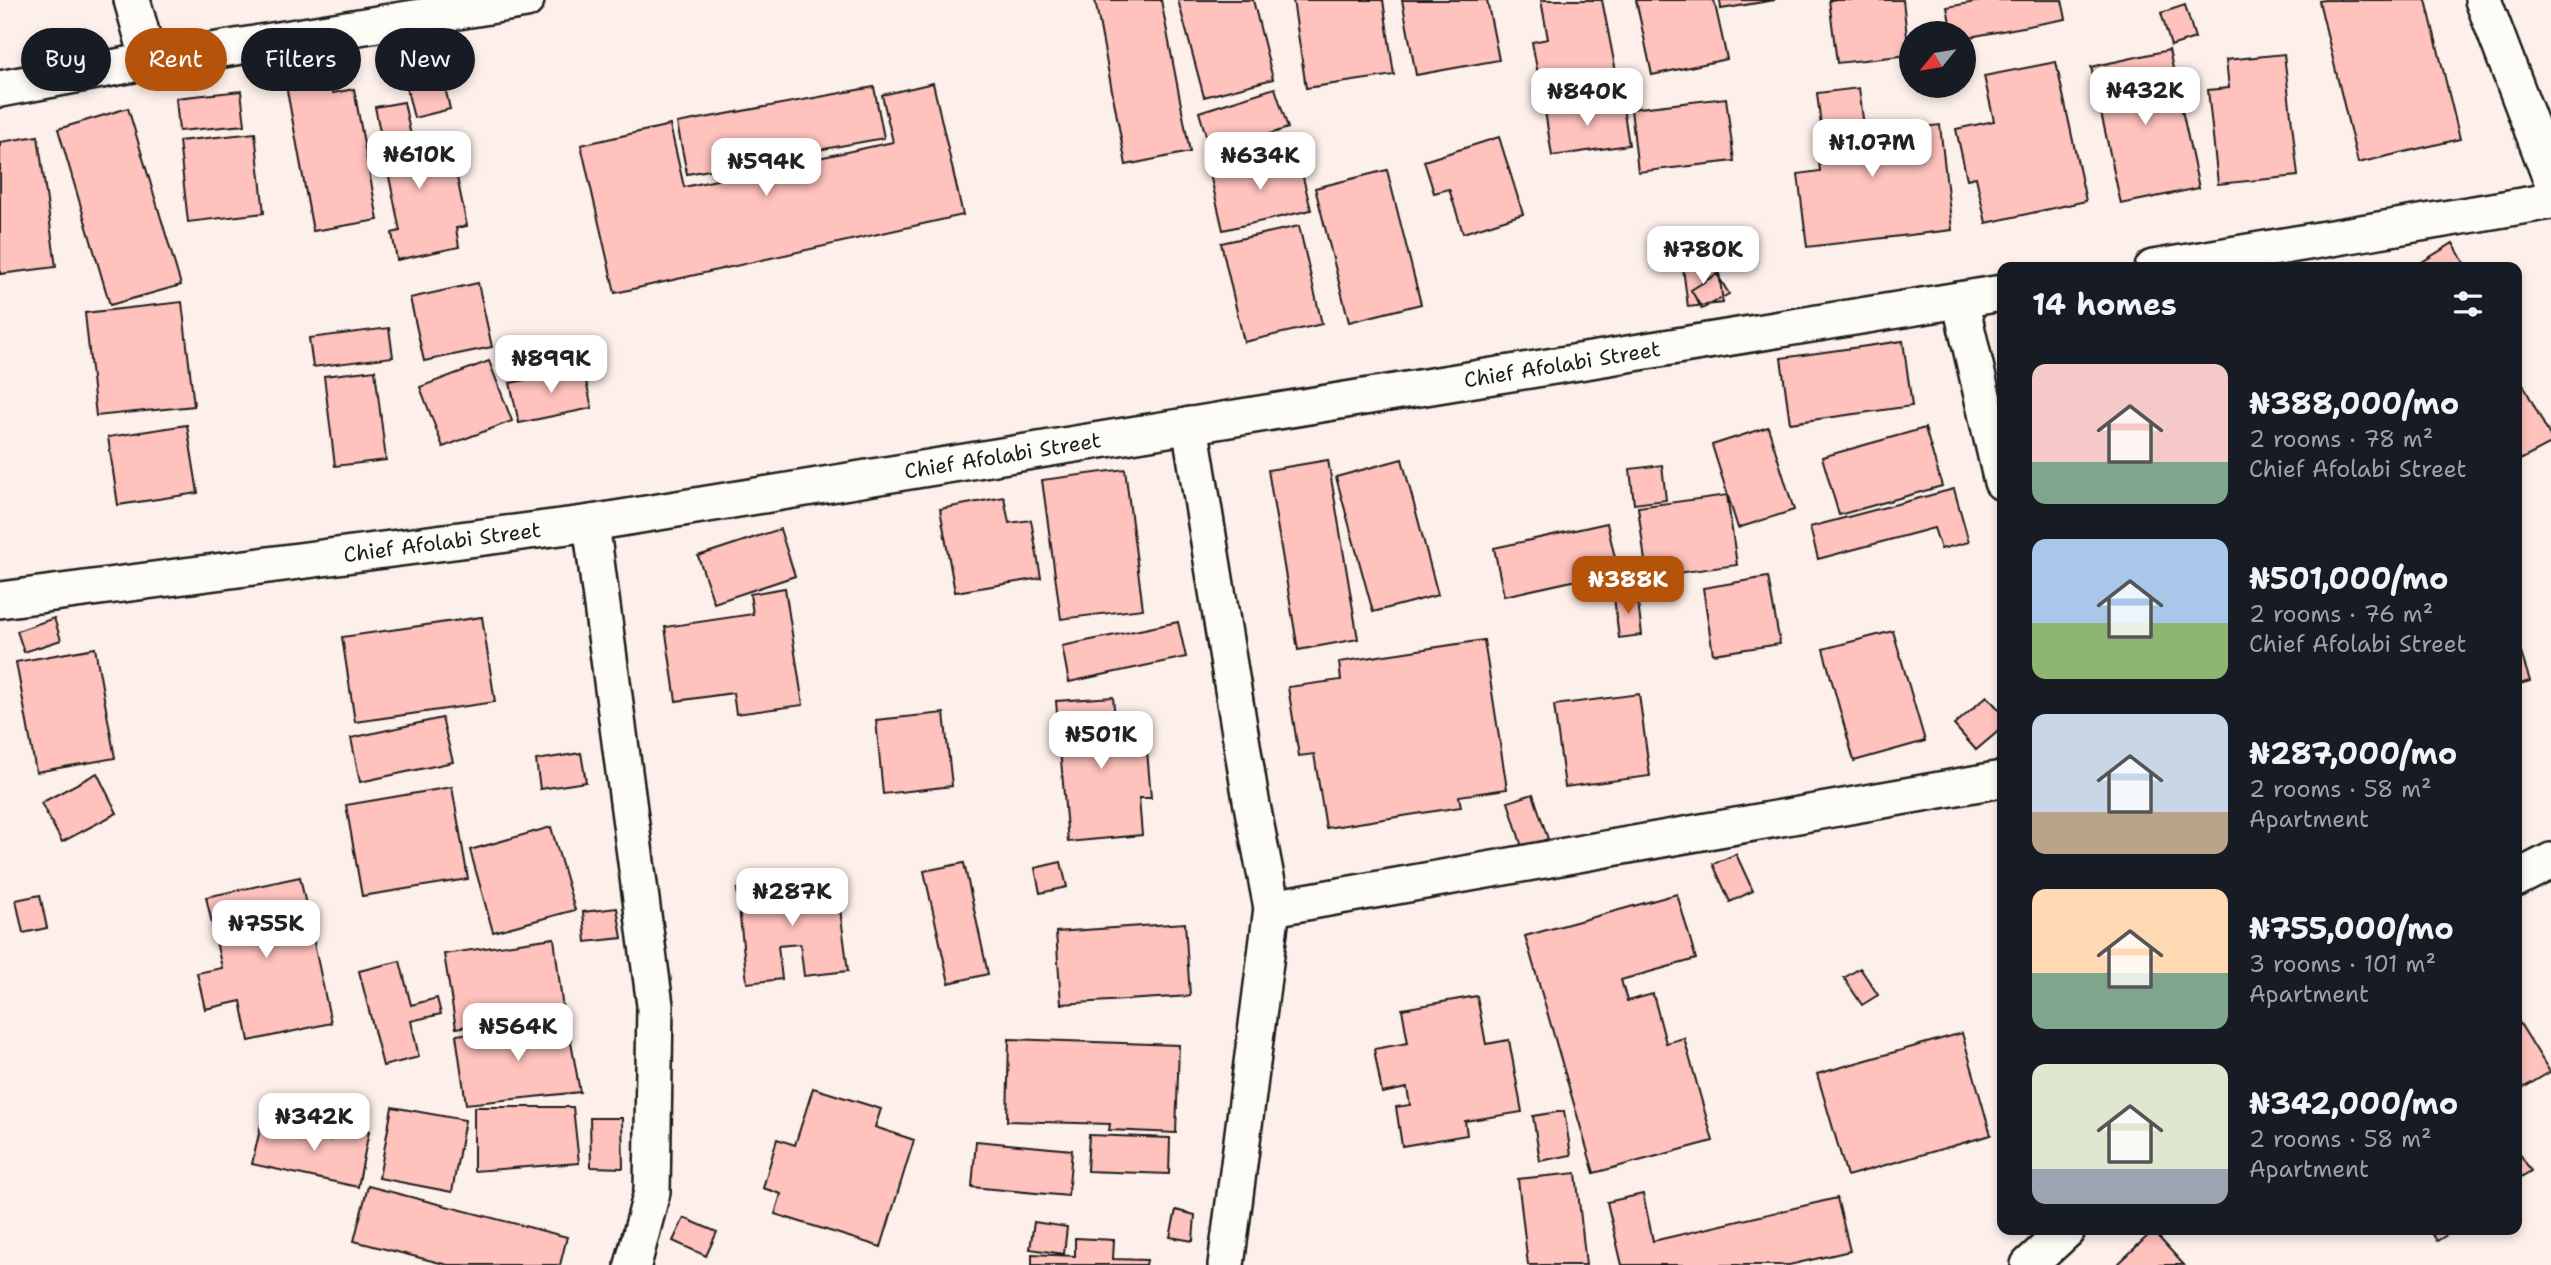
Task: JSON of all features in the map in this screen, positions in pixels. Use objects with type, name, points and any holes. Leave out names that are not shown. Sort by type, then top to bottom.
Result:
[{"type":"street","points":[[132,0],[140,28]]},
{"type":"street","points":[[227,48],[526,0]]},
{"type":"street","points":[[2483,0],[2551,179]]},
{"type":"street","points":[[0,89],[125,66]]},
{"type":"street","points":[[2189,262],[2551,201]]},
{"type":"street","name":"Chief Afolabi Street","points":[[0,600],[591,523],[1997,294]]},
{"type":"street","points":[[1960,300],[1997,460]]},
{"type":"street","points":[[1190,425],[1251,800],[1272,908],[1226,1265]]},
{"type":"street","points":[[591,523],[655,1005],[652,1192],[633,1265]]},
{"type":"street","points":[[1272,908],[1997,780]]},
{"type":"street","points":[[2522,876],[2551,861]]},
{"type":"street","points":[[2029,1265],[2062,1235]]},
{"type":"building","points":[[1095,0],[1161,0],[1190,152],[1126,165]]},
{"type":"building","points":[[1178,0],[1253,0],[1273,79],[1204,97]]},
{"type":"building","points":[[1293,0],[1383,0],[1394,75],[1306,88]]},
{"type":"building","points":[[1402,0],[1487,0],[1499,60],[1416,75]]},
{"type":"building","points":[[1541,0],[1602,0],[1619,87],[1543,101],[1532,42],[1548,39]]},
{"type":"building","points":[[1636,0],[1714,0],[1727,59],[1652,75]]},
{"type":"building","points":[[1720,0],[1775,0],[1721,9]]},
{"type":"building","points":[[1829,0],[1903,0],[1905,21],[1899,21],[1899,56],[1837,63]]},
{"type":"building","points":[[1986,0],[2062,0],[2066,19],[1976,36],[1976,21],[1950,21],[1947,7]]},
{"type":"building","points":[[2426,0],[2460,139],[2358,163],[2319,1]]},
{"type":"building","points":[[2185,5],[2195,38],[2171,46],[2161,13]]},
{"type":"building","points":[[2169,50],[2199,188],[2121,204],[2091,67]]},
{"type":"building","points":[[2284,54],[2298,176],[2218,184],[2208,90],[2229,88],[2226,60]]},
{"type":"building","points":[[2056,62],[2086,201],[1986,223],[1976,177],[1967,179],[1956,129],[1994,121],[1984,76]]},
{"type":"building","points":[[933,83],[963,215],[615,293],[581,145],[670,125],[684,187],[893,142],[882,95]]},
{"type":"building","points":[[874,87],[884,138],[687,174],[677,123]]},
{"type":"building","points":[[1275,88],[1288,128],[1211,153],[1199,112]]},
{"type":"building","points":[[1859,88],[1865,134],[1940,125],[1952,230],[1807,247],[1798,174],[1820,171],[1816,135],[1822,134],[1817,93]]},
{"type":"building","points":[[241,91],[245,125],[179,131],[176,98]]},
{"type":"building","points":[[287,91],[354,91],[378,220],[313,231]]},
{"type":"building","points":[[407,91],[446,91],[450,109],[414,118]]},
{"type":"building","points":[[1726,98],[1734,161],[1638,172],[1631,109]]},
{"type":"building","points":[[1622,100],[1629,145],[1552,156],[1545,111]]},
{"type":"building","points":[[404,102],[417,165],[453,158],[467,226],[456,228],[459,247],[397,260],[392,233],[400,231],[375,107]]},
{"type":"building","points":[[128,108],[181,285],[110,305],[58,129]]},
{"type":"building","points":[[255,133],[264,213],[188,222],[179,141]]},
{"type":"building","points":[[38,136],[56,267],[0,274],[0,142]]},
{"type":"building","points":[[1499,137],[1523,214],[1463,233],[1449,189],[1434,193],[1424,161]]},
{"type":"building","points":[[1297,153],[1311,210],[1223,230],[1210,174]]},
{"type":"building","points":[[1387,170],[1421,304],[1349,322],[1315,188]]},
{"type":"building","points":[[1299,226],[1322,324],[1244,342],[1221,243]]},
{"type":"building","points":[[2453,243],[2464,262],[2422,262]]},
{"type":"building","points":[[1718,264],[1723,303],[1688,307],[1683,268]]},
{"type":"building","points":[[1717,274],[1729,294],[1702,309],[1691,290]]},
{"type":"building","points":[[478,283],[492,347],[424,361],[410,298]]},
{"type":"building","points":[[182,302],[194,406],[96,416],[85,313]]},
{"type":"building","points":[[389,328],[393,357],[313,367],[309,338]]},
{"type":"building","points":[[1903,341],[1912,406],[1790,423],[1781,358]]},
{"type":"building","points":[[489,361],[512,421],[443,447],[420,387]]},
{"type":"building","points":[[583,368],[592,408],[519,423],[510,383]]},
{"type":"building","points":[[375,370],[386,460],[335,466],[324,376]]},
{"type":"building","points":[[2522,383],[2551,438],[2551,444],[2522,459]]},
{"type":"building","points":[[187,425],[198,493],[118,505],[108,437]]},
{"type":"building","points":[[1768,427],[1794,510],[1738,528],[1712,445]]},
{"type":"building","points":[[1925,428],[1942,486],[1839,515],[1822,457]]},
{"type":"building","points":[[1402,459],[1438,595],[1373,612],[1336,477]]},
{"type":"building","points":[[1328,460],[1358,639],[1298,650],[1268,470]]},
{"type":"building","points":[[1662,465],[1666,500],[1634,504],[1630,469]]},
{"type":"building","points":[[1125,469],[1143,609],[1061,619],[1042,480]]},
{"type":"building","points":[[1954,489],[1969,542],[1941,549],[1934,528],[1818,559],[1810,527]]},
{"type":"building","points":[[1727,495],[1737,565],[1647,577],[1638,507]]},
{"type":"building","points":[[1004,497],[1009,523],[1031,520],[1041,578],[955,592],[940,509]]},
{"type":"building","points":[[1607,523],[1618,571],[1504,596],[1494,548]]},
{"type":"building","points":[[780,529],[795,576],[714,603],[698,556]]},
{"type":"building","points":[[1768,577],[1780,644],[1713,654],[1703,588]]},
{"type":"building","points":[[785,588],[803,705],[736,714],[733,693],[676,701],[665,627],[753,614],[750,594]]},
{"type":"building","points":[[1637,594],[1642,635],[1619,638],[1614,597]]},
{"type":"building","points":[[482,617],[495,702],[355,722],[342,637]]},
{"type":"building","points":[[54,618],[61,640],[24,652],[17,631]]},
{"type":"building","points":[[1178,622],[1186,657],[1069,682],[1062,646]]},
{"type":"building","points":[[1893,631],[1925,741],[1854,761],[1823,649]]},
{"type":"building","points":[[1484,640],[1507,789],[1459,796],[1461,807],[1326,828],[1314,754],[1299,756],[1288,687],[1341,680],[1339,662]]},
{"type":"building","points":[[95,648],[115,758],[36,772],[16,662]]},
{"type":"building","points":[[2522,656],[2530,681],[2522,683]]},
{"type":"building","points":[[1639,694],[1650,776],[1565,787],[1554,705]]},
{"type":"building","points":[[1987,696],[1997,707],[1997,732],[1976,750],[1954,725]]},
{"type":"building","points":[[1113,697],[1116,730],[1145,727],[1151,798],[1139,798],[1142,835],[1068,842],[1056,701]]},
{"type":"building","points":[[944,713],[952,786],[883,794],[876,720]]},
{"type":"building","points":[[442,718],[453,762],[360,782],[351,738]]},
{"type":"building","points":[[581,753],[586,782],[540,789],[536,760]]},
{"type":"building","points":[[97,773],[117,813],[62,842],[41,803]]},
{"type":"building","points":[[452,787],[468,879],[362,896],[346,805]]},
{"type":"building","points":[[1533,794],[1548,839],[1522,847],[1508,802]]},
{"type":"building","points":[[551,827],[575,910],[493,932],[470,850]]},
{"type":"building","points":[[1736,854],[1753,891],[1730,902],[1713,864]]},
{"type":"building","points":[[1061,862],[1067,887],[1040,893],[1035,868]]},
{"type":"building","points":[[964,863],[988,974],[949,983],[924,871]]},
{"type":"building","points":[[300,877],[331,1023],[249,1041],[241,1001],[205,1009],[197,973],[222,968],[206,897]]},
{"type":"building","points":[[836,878],[848,971],[804,976],[800,944],[778,946],[782,979],[747,983],[737,889]]},
{"type":"building","points":[[1677,894],[1696,959],[1621,980],[1627,1001],[1653,994],[1666,1043],[1684,1038],[1713,1141],[1594,1173],[1525,936]]},
{"type":"building","points":[[40,895],[47,928],[23,933],[16,900]]},
{"type":"building","points":[[617,908],[622,938],[586,942],[583,912]]},
{"type":"building","points":[[1185,923],[1190,996],[1061,1004],[1056,932]]},
{"type":"building","points":[[554,938],[563,1010],[456,1028],[444,954]]},
{"type":"building","points":[[400,961],[411,1005],[437,998],[441,1014],[411,1021],[419,1057],[383,1066],[359,971]]},
{"type":"building","points":[[1860,968],[1878,995],[1862,1005],[1844,978]]},
{"type":"building","points":[[1477,996],[1486,1044],[1509,1040],[1522,1112],[1465,1121],[1467,1135],[1402,1146],[1396,1107],[1410,1105],[1407,1088],[1382,1093],[1374,1049],[1408,1043],[1402,1009]]},
{"type":"building","points":[[567,1020],[580,1092],[466,1104],[456,1035]]},
{"type":"building","points":[[2522,1027],[2550,1072],[2522,1088]]},
{"type":"building","points":[[1962,1033],[1991,1135],[1847,1176],[1817,1074]]},
{"type":"building","points":[[1009,1039],[1179,1045],[1176,1133],[1109,1130],[1110,1124],[1007,1121]]},
{"type":"building","points":[[813,1088],[881,1109],[875,1127],[914,1140],[881,1247],[775,1214],[781,1194],[763,1188],[777,1139],[795,1145]]},
{"type":"building","points":[[392,1107],[465,1120],[452,1192],[379,1178]]},
{"type":"building","points":[[474,1107],[573,1107],[579,1163],[474,1171]]},
{"type":"building","points":[[1564,1111],[1571,1155],[1540,1161],[1533,1116]]},
{"type":"building","points":[[590,1118],[622,1118],[623,1168],[591,1167]]},
{"type":"building","points":[[334,1123],[369,1131],[358,1187],[252,1164],[261,1125],[331,1140]]},
{"type":"building","points":[[1089,1135],[1170,1138],[1169,1174],[1087,1171]]},
{"type":"building","points":[[976,1141],[1072,1150],[1068,1196],[972,1187]]},
{"type":"building","points":[[2522,1157],[2531,1171],[2522,1176]]},
{"type":"building","points":[[1576,1173],[1586,1265],[1528,1265],[1518,1179]]},
{"type":"building","points":[[368,1186],[567,1237],[560,1265],[448,1265],[354,1241]]},
{"type":"building","points":[[1643,1194],[1653,1241],[1837,1198],[1850,1251],[1789,1265],[1622,1265],[1607,1202]]},
{"type":"building","points":[[1176,1210],[1195,1215],[1193,1241],[1170,1237]]},
{"type":"building","points":[[684,1218],[717,1232],[706,1256],[673,1241]]},
{"type":"building","points":[[1034,1222],[1067,1227],[1064,1254],[1030,1249]]},
{"type":"building","points":[[2149,1235],[2157,1235],[2184,1265],[2117,1265]]},
{"type":"building","points":[[2433,1235],[2447,1235],[2437,1241]]},
{"type":"building","points":[[1075,1238],[1114,1240],[1113,1259],[1147,1260],[1146,1265],[1032,1265],[1032,1254],[1075,1256]]}]
